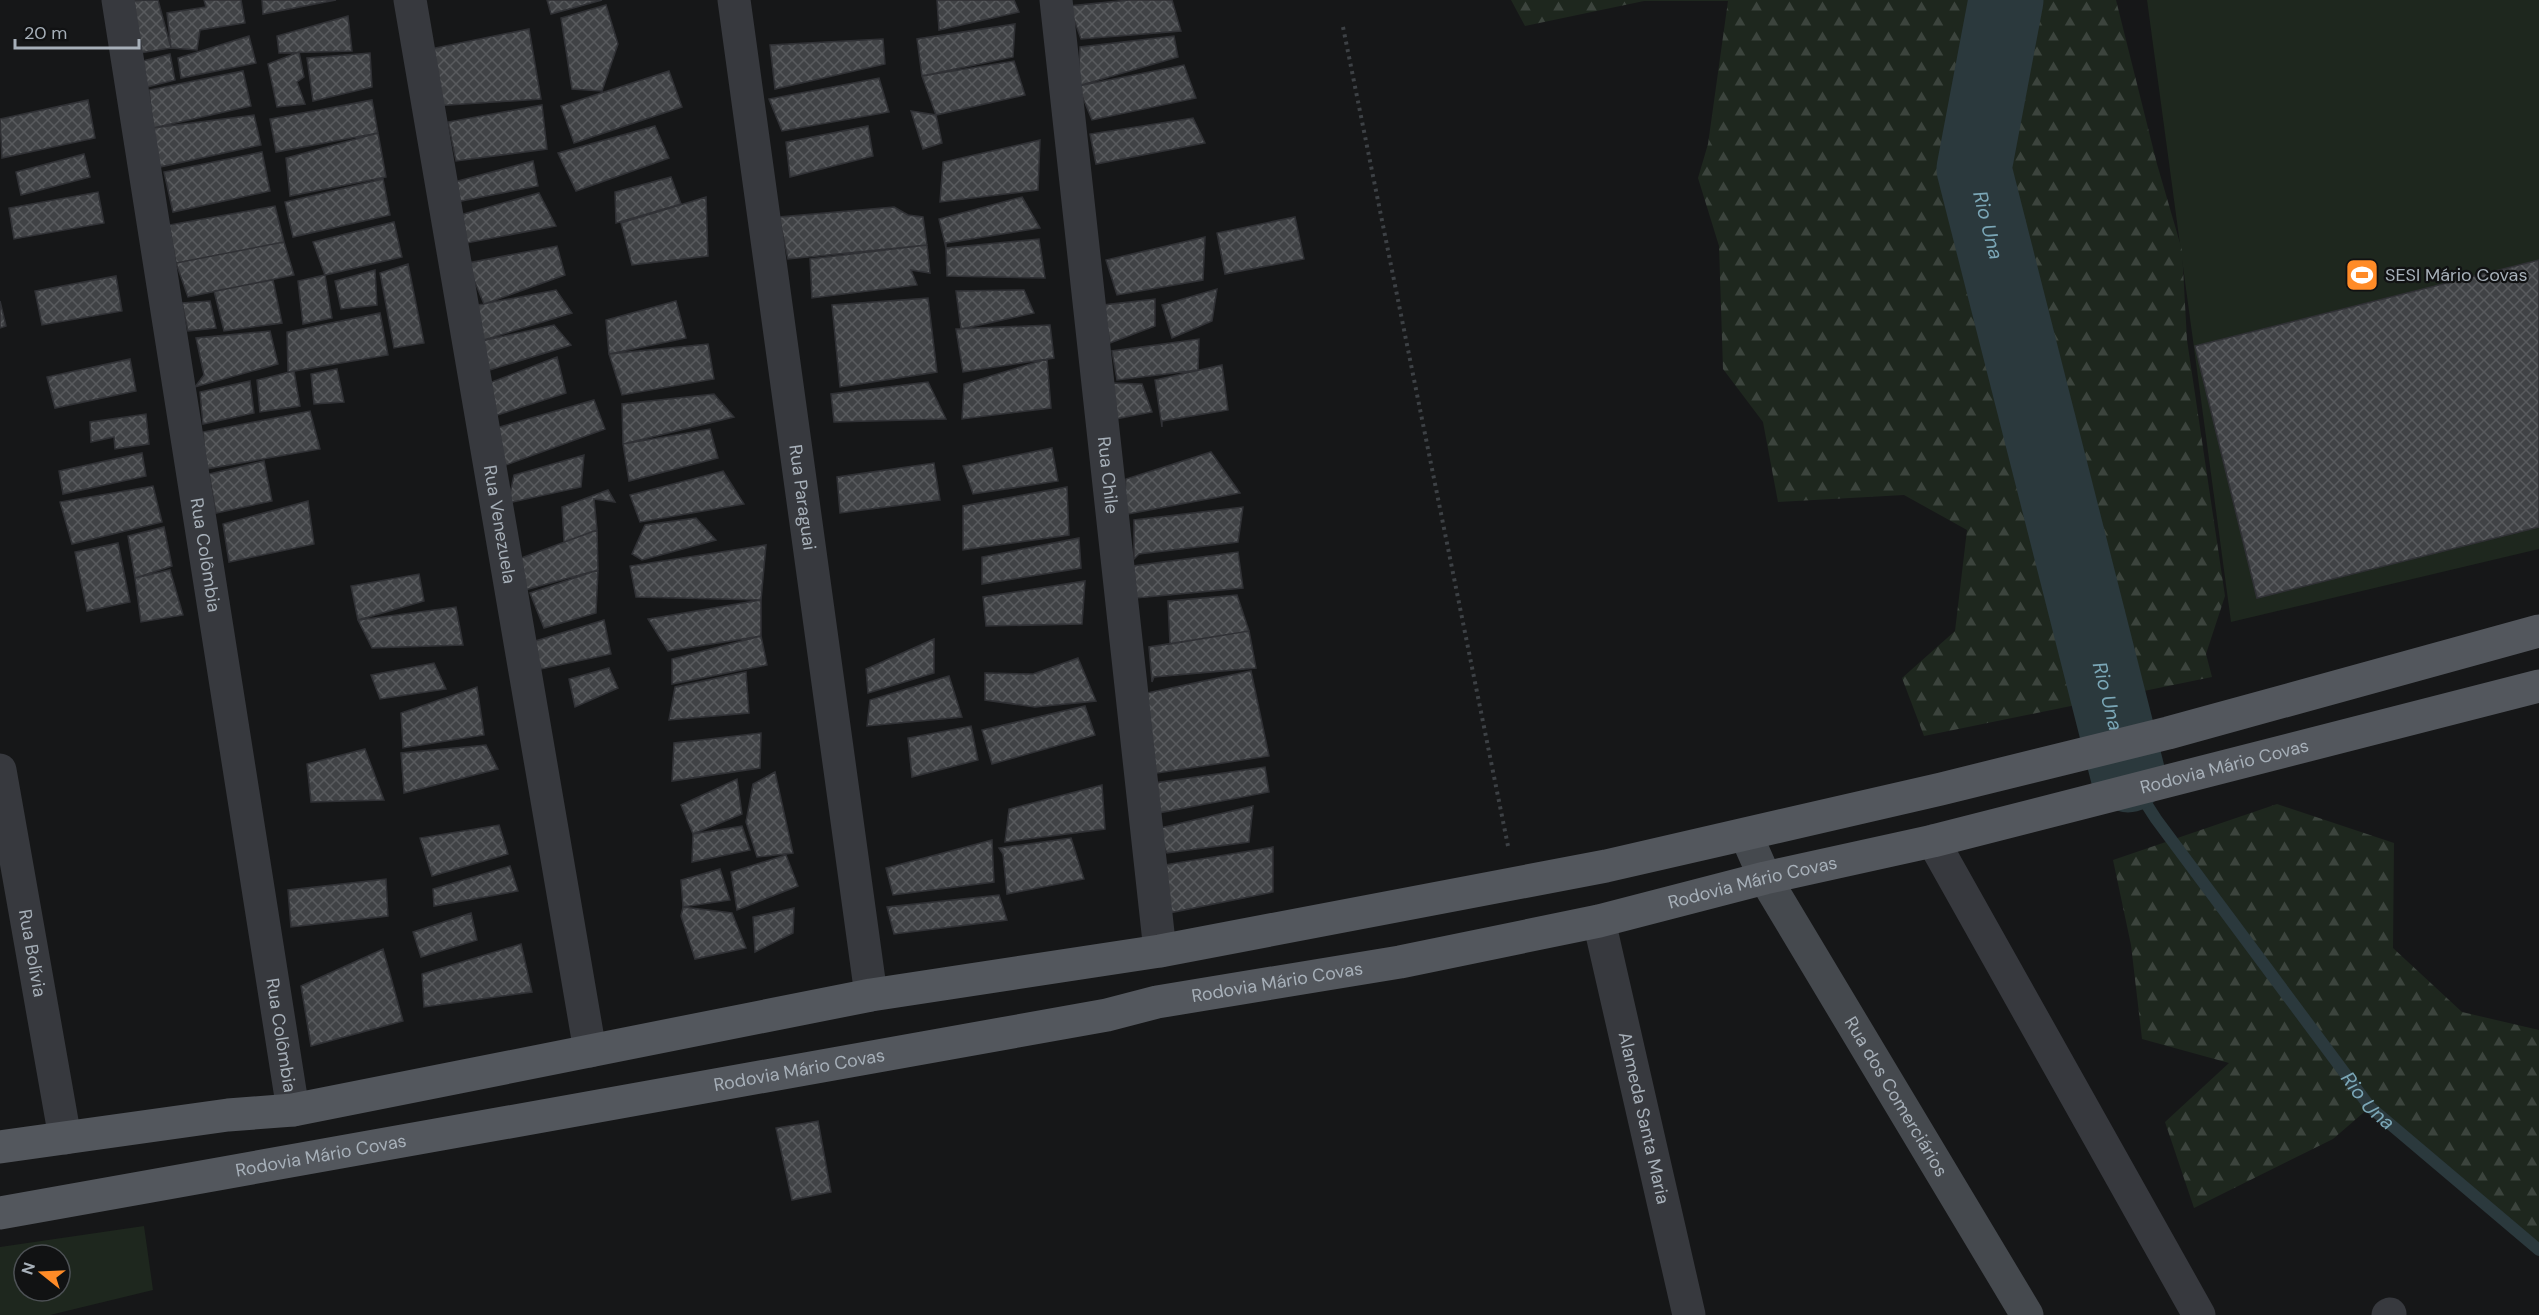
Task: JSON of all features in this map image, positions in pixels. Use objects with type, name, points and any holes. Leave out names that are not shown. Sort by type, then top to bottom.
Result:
[{"type":"main road","points":[[0,1147],[228,1115],[293,1110],[871,995],[1160,951],[1606,866],[1746,835],[2168,733],[2539,631]]},
{"type":"main road","name":"Rodovia Mário Covas","points":[[0,1213],[1107,1015],[1156,1002],[1400,962],[1599,921],[1765,878],[1933,841],[2539,686]]},
{"type":"main road","name":"Rua dos Comerciários","points":[[1746,835],[1765,878],[2026,1315]]},
{"type":"street","name":"Rua Colômbia","points":[[118,0],[293,1110]]},
{"type":"street","name":"Rua Venezuela","points":[[410,0],[590,1051]]},
{"type":"street","name":"Rua Paraguai","points":[[734,0],[871,995]]},
{"type":"street","name":"Rua Chile","points":[[1056,0],[1160,951]]},
{"type":"street","name":"Rua Bolívia","points":[[0,770],[65,1138]]},
{"type":"street","points":[[1933,841],[2199,1315]]},
{"type":"street","name":"Alameda Santa Maria","points":[[1599,921],[1689,1315]]},
{"type":"path","points":[[1344,27],[1515,882]]},
{"type":"green space","points":[[1511,0],[2116,0],[2157,164],[2182,250],[2187,340],[2225,596],[2206,654],[2212,677],[1924,736],[1902,678],[1955,631],[1967,530],[1904,495],[1778,502],[1763,422],[1723,369],[1719,246],[1698,178],[1708,144],[1728,1],[1644,1],[1525,26]]},
{"type":"green space","name":"SESI Mário Covas","points":[[2147,0],[2539,0],[2539,549],[2231,622]]},
{"type":"green space","points":[[2277,804],[2394,843],[2393,948],[2462,1012],[2539,1030],[2539,1250],[2370,1107],[2333,1139],[2194,1208],[2165,1122],[2229,1063],[2142,1039],[2131,945],[2113,860]]},
{"type":"green space","points":[[144,1226],[153,1290],[50,1315],[0,1315],[0,1247],[12,1245],[12,1303],[72,1303],[72,1243],[27,1243]]},
{"type":"building","points":[[158,0],[171,48],[134,54],[123,1]]},
{"type":"building","points":[[204,0],[241,0],[245,23],[200,30],[197,50],[171,48],[167,13],[206,7]]},
{"type":"building","points":[[262,0],[336,0],[263,14]]},
{"type":"building","points":[[547,0],[602,0],[551,14]]},
{"type":"building","points":[[937,0],[1014,0],[1019,12],[939,30]]},
{"type":"building","points":[[1129,0],[1172,0],[1181,31],[1081,39],[1069,6]]},
{"type":"building","points":[[606,5],[618,44],[602,91],[572,89],[561,18]]},
{"type":"building","points":[[348,16],[352,51],[279,53],[277,36]]},
{"type":"building","points":[[1015,24],[1013,57],[922,76],[917,39]]},
{"type":"building","points":[[529,29],[541,99],[434,106],[430,49]]},
{"type":"building","points":[[249,36],[256,63],[181,78],[178,58]]},
{"type":"building","points":[[1174,36],[1178,57],[1078,86],[1080,47]]},
{"type":"building","points":[[883,39],[885,64],[775,89],[770,45]]},
{"type":"building","points":[[299,52],[304,77],[297,82],[305,104],[277,107],[268,64]]},
{"type":"building","points":[[370,53],[372,87],[313,101],[307,58]]},
{"type":"building","points":[[170,54],[175,80],[139,89],[135,63]]},
{"type":"building","points":[[1014,61],[1025,95],[936,115],[922,76]]},
{"type":"building","points":[[1184,65],[1196,98],[1092,120],[1078,86]]},
{"type":"building","points":[[243,71],[251,106],[153,128],[149,90]]},
{"type":"building","points":[[669,71],[682,107],[574,143],[561,106]]},
{"type":"building","points":[[879,78],[889,112],[782,131],[769,99]]},
{"type":"building","points":[[88,100],[95,138],[2,158],[0,119]]},
{"type":"building","points":[[372,100],[378,133],[276,152],[270,119]]},
{"type":"building","points":[[542,105],[547,149],[456,161],[448,122]]},
{"type":"building","points":[[911,111],[936,115],[942,143],[923,149]]},
{"type":"building","points":[[254,115],[261,145],[160,167],[153,128]]},
{"type":"building","points":[[1193,118],[1205,143],[1096,164],[1090,134]]},
{"type":"building","points":[[655,126],[669,158],[576,191],[558,153]]},
{"type":"building","points":[[868,126],[873,156],[790,177],[786,142]]},
{"type":"building","points":[[378,133],[386,177],[290,196],[286,158]]},
{"type":"building","points":[[1040,140],[1038,190],[940,202],[943,162]]},
{"type":"building","points":[[262,152],[270,191],[173,212],[164,172]]},
{"type":"building","points":[[84,154],[90,177],[21,195],[16,172]]},
{"type":"building","points":[[533,161],[538,186],[456,202],[454,182]]},
{"type":"building","points":[[671,177],[681,204],[616,223],[615,192]]},
{"type":"building","points":[[383,179],[390,215],[293,237],[285,202]]},
{"type":"building","points":[[98,192],[104,223],[14,239],[9,208]]},
{"type":"building","points":[[539,193],[556,226],[456,245],[449,218]]},
{"type":"building","points":[[706,197],[708,256],[632,265],[621,223]]},
{"type":"building","points":[[1022,197],[1040,228],[946,243],[946,248],[939,219]]},
{"type":"building","points":[[275,206],[284,242],[176,263],[169,225]]},
{"type":"building","points":[[894,207],[908,215],[923,217],[927,245],[788,259],[779,217]]},
{"type":"building","points":[[1295,217],[1304,259],[1225,274],[1217,233]]},
{"type":"building","points":[[394,222],[402,257],[325,275],[313,242]]},
{"type":"building","points":[[1205,237],[1203,280],[1117,295],[1106,260]]},
{"type":"building","points":[[1039,239],[1045,278],[947,276],[946,248]]},
{"type":"building","points":[[284,242],[294,275],[188,297],[176,263]]},
{"type":"building","points":[[927,245],[930,273],[911,270],[917,285],[812,298],[810,259]]},
{"type":"building","points":[[557,246],[565,275],[484,304],[467,263]]},
{"type":"building","points":[[2539,260],[2539,527],[2257,598],[2195,346]]},
{"type":"building","points":[[408,264],[424,343],[394,348],[380,273]]},
{"type":"building","points":[[375,270],[377,305],[341,309],[335,281]]},
{"type":"building","points":[[325,275],[332,318],[303,324],[298,281]]},
{"type":"building","points":[[116,276],[122,311],[42,325],[35,291]]},
{"type":"building","points":[[273,280],[282,323],[224,331],[214,291]]},
{"type":"building","points":[[1217,289],[1212,321],[1172,338],[1162,305]]},
{"type":"building","points":[[556,290],[572,313],[477,342],[467,307]]},
{"type":"building","points":[[1024,290],[1034,313],[961,329],[956,291]]},
{"type":"building","points":[[928,298],[937,372],[840,387],[832,305]]},
{"type":"building","points":[[1155,299],[1155,326],[1110,343],[1103,305]]},
{"type":"building","points":[[0,301],[6,326],[0,328]]},
{"type":"building","points":[[210,301],[216,328],[188,331],[182,303]]},
{"type":"building","points":[[676,301],[686,338],[609,354],[606,320]]},
{"type":"building","points":[[380,313],[388,355],[288,372],[287,332]]},
{"type":"building","points":[[554,325],[571,345],[480,373],[477,342]]},
{"type":"building","points":[[1050,325],[1054,358],[963,372],[956,329]]},
{"type":"building","points":[[270,331],[278,364],[195,387],[204,375],[196,338]]},
{"type":"building","points":[[1199,339],[1198,370],[1117,380],[1112,351]]},
{"type":"building","points":[[708,344],[714,379],[622,395],[609,354]]},
{"type":"building","points":[[557,357],[566,393],[491,417],[484,385]]},
{"type":"building","points":[[130,359],[136,391],[55,408],[47,377]]},
{"type":"building","points":[[1047,359],[1051,408],[962,419],[964,384]]},
{"type":"building","points":[[1222,365],[1228,410],[1162,421],[1162,427],[1155,380]]},
{"type":"building","points":[[337,369],[344,402],[314,404],[311,374]]},
{"type":"building","points":[[294,371],[300,406],[260,412],[257,380]]},
{"type":"building","points":[[250,381],[254,413],[203,424],[200,392]]},
{"type":"building","points":[[928,382],[946,419],[834,422],[831,394]]},
{"type":"building","points":[[1111,383],[1142,384],[1152,412],[1110,420]]},
{"type":"building","points":[[714,394],[734,417],[623,444],[622,404]]},
{"type":"building","points":[[594,400],[605,429],[503,466],[496,428]]},
{"type":"building","points":[[310,411],[320,449],[206,469],[203,432]]},
{"type":"building","points":[[146,414],[149,444],[115,449],[114,437],[91,442],[90,422]]},
{"type":"building","points":[[710,429],[718,458],[629,481],[623,444]]},
{"type":"building","points":[[1052,448],[1058,481],[973,494],[963,466]]},
{"type":"building","points":[[1211,452],[1240,493],[1128,514],[1122,527],[1126,479]]},
{"type":"building","points":[[142,453],[146,476],[63,494],[59,471]]},
{"type":"building","points":[[584,455],[581,487],[508,503],[514,475]]},
{"type":"building","points":[[264,461],[272,501],[216,513],[209,474]]},
{"type":"building","points":[[934,463],[940,500],[840,513],[837,477]]},
{"type":"building","points":[[723,471],[744,504],[640,522],[630,495]]},
{"type":"building","points":[[153,486],[162,522],[72,544],[60,502]]},
{"type":"building","points":[[1067,487],[1069,535],[963,550],[963,506]]},
{"type":"building","points":[[608,490],[615,502],[594,499],[597,530],[564,542],[562,507]]},
{"type":"building","points":[[308,501],[314,544],[229,562],[223,524]]},
{"type":"building","points":[[1243,507],[1238,542],[1139,554],[1134,559],[1134,520]]},
{"type":"building","points":[[696,518],[716,540],[642,560],[632,554],[645,525]]},
{"type":"building","points":[[164,527],[172,566],[135,578],[128,536]]},
{"type":"building","points":[[597,530],[598,570],[521,591],[513,561]]},
{"type":"building","points":[[1079,538],[1081,568],[982,584],[982,557]]},
{"type":"building","points":[[118,543],[130,602],[87,611],[75,552]]},
{"type":"building","points":[[766,545],[761,600],[636,597],[630,566]]},
{"type":"building","points":[[1238,552],[1243,588],[1136,598],[1133,566]]},
{"type":"building","points":[[170,570],[183,615],[141,622],[135,578]]},
{"type":"building","points":[[598,570],[596,613],[544,628],[530,593]]},
{"type":"building","points":[[419,574],[424,601],[358,620],[351,586]]},
{"type":"building","points":[[1085,581],[1082,624],[986,626],[983,597]]},
{"type":"building","points":[[1237,595],[1249,631],[1170,644],[1168,601]]},
{"type":"building","points":[[761,600],[761,636],[668,651],[648,619]]},
{"type":"building","points":[[456,607],[463,645],[372,648],[358,620]]},
{"type":"building","points":[[604,620],[611,654],[541,669],[532,642]]},
{"type":"building","points":[[1249,631],[1256,668],[1154,677],[1152,682],[1149,647]]},
{"type":"building","points":[[761,636],[767,665],[672,684],[672,659]]},
{"type":"building","points":[[934,639],[934,673],[868,693],[866,669]]},
{"type":"building","points":[[1078,658],[1096,701],[1035,707],[985,700],[985,673],[1033,674]]},
{"type":"building","points":[[434,663],[446,689],[380,699],[371,675]]},
{"type":"building","points":[[609,668],[618,688],[575,707],[569,679]]},
{"type":"building","points":[[1251,671],[1269,756],[1151,774],[1142,694]]},
{"type":"building","points":[[746,672],[749,713],[669,720],[675,687]]},
{"type":"building","points":[[949,676],[962,717],[867,726],[870,700]]},
{"type":"building","points":[[477,687],[484,735],[403,748],[401,713]]},
{"type":"building","points":[[1085,706],[1095,735],[992,764],[982,730]]},
{"type":"building","points":[[971,726],[978,760],[912,777],[908,738]]},
{"type":"building","points":[[761,733],[760,768],[672,781],[674,743]]},
{"type":"building","points":[[486,745],[498,769],[404,793],[401,753]]},
{"type":"building","points":[[365,749],[384,800],[311,802],[307,764]]},
{"type":"building","points":[[1265,767],[1269,792],[1148,815],[1154,783]]},
{"type":"building","points":[[775,772],[793,853],[757,857],[746,822],[753,784]]},
{"type":"building","points":[[737,779],[742,814],[693,834],[681,805]]},
{"type":"building","points":[[1102,785],[1105,829],[1005,842],[1009,809]]},
{"type":"building","points":[[1253,806],[1249,842],[1167,853],[1156,829]]},
{"type":"building","points":[[499,825],[508,854],[432,876],[420,838]]},
{"type":"building","points":[[742,826],[750,850],[692,862],[693,834]]},
{"type":"building","points":[[1071,838],[1084,879],[1007,894],[1003,854],[999,848]]},
{"type":"building","points":[[992,840],[994,882],[893,895],[886,868]]},
{"type":"building","points":[[1273,847],[1273,892],[1169,913],[1164,865]]},
{"type":"building","points":[[786,855],[798,886],[737,910],[731,872]]},
{"type":"building","points":[[510,866],[518,891],[434,906],[433,889]]},
{"type":"building","points":[[720,869],[730,900],[683,907],[681,880]]},
{"type":"building","points":[[386,879],[388,916],[291,927],[288,890]]},
{"type":"building","points":[[999,895],[1007,920],[894,934],[887,907]]},
{"type":"building","points":[[683,907],[732,913],[746,948],[695,959],[681,916]]},
{"type":"building","points":[[794,908],[793,933],[755,952],[753,917]]},
{"type":"building","points":[[471,913],[477,940],[421,957],[413,932]]},
{"type":"building","points":[[521,944],[532,992],[424,1007],[422,974]]},
{"type":"building","points":[[383,949],[403,1021],[311,1046],[301,986]]},
{"type":"building","points":[[818,1121],[831,1192],[792,1200],[776,1128]]},
{"type":"waterway","name":"Rio Una","points":[[2006,0],[1974,169],[2128,775]]},
{"type":"waterway","name":"Rio Una","points":[[2138,791],[2156,819],[2370,1107],[2539,1250]]},
{"type":"place","name":"SESI Mário Covas","points":[[2362,275]]}]
